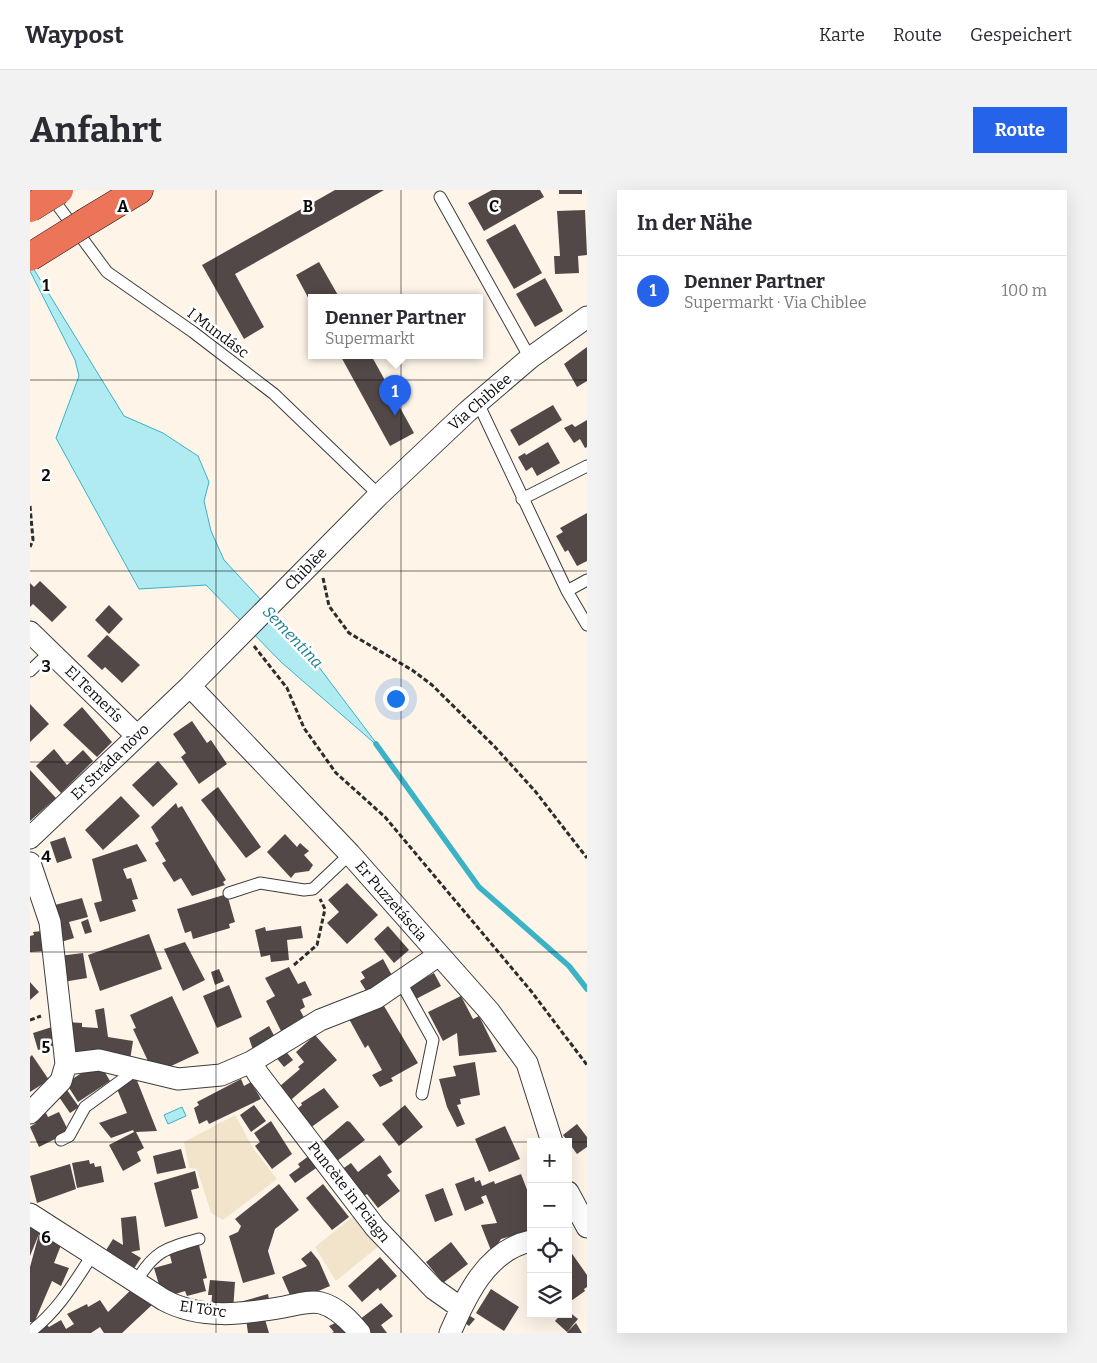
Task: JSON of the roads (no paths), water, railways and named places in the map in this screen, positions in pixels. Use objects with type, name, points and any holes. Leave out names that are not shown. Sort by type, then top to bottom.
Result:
[{"type":"highway","points":[[30,208],[59,190]]},
{"type":"highway","points":[[30,257],[139,190]]},
{"type":"street","name":"Via Chiblee","points":[[379,495],[478,403],[530,358],[587,316]]},
{"type":"street","name":"Chiblèe","points":[[190,686],[379,495]]},
{"type":"street","name":"El Temerís","points":[[30,632],[137,736]]},
{"type":"street","name":"Er Stráda nòvo","points":[[30,838],[190,686]]},
{"type":"street","name":"Er Puzzetáscia","points":[[190,686],[350,854],[489,1011],[527,1063],[551,1138]]},
{"type":"street","points":[[30,863],[50,922],[66,1064],[61,1081],[30,1113]]},
{"type":"street","points":[[66,1064],[99,1060],[168,1078],[196,1078],[221,1075],[251,1062],[320,1020],[376,998],[439,955]]},
{"type":"street","name":"Puncète in Pciagn","points":[[251,1062],[258,1074],[375,1227],[434,1289],[461,1308]]},
{"type":"street","points":[[572,1204],[579,1225]]},
{"type":"street","name":"El Törc","points":[[30,1214],[173,1305],[208,1313],[241,1313],[314,1302],[338,1311],[360,1333]]},
{"type":"street","points":[[450,1333],[461,1308],[477,1280],[492,1262],[510,1248],[527,1242]]},
{"type":"lane","name":"I Mundásc","points":[[46,190],[107,272],[193,332],[274,394],[379,495]]},
{"type":"lane","points":[[440,197],[530,358]]},
{"type":"lane","points":[[478,403],[567,591],[587,625]]},
{"type":"lane","points":[[522,499],[587,466]]},
{"type":"lane","points":[[567,591],[587,580]]},
{"type":"lane","points":[[30,671],[50,652]]},
{"type":"lane","points":[[229,893],[260,883],[304,890],[313,889],[350,854]]},
{"type":"lane","points":[[400,981],[433,1040],[422,1094]]},
{"type":"lane","points":[[61,1140],[69,1136],[85,1107],[137,1069]]},
{"type":"lane","points":[[136,1282],[151,1258],[163,1250],[199,1239]]},
{"type":"lane","points":[[30,1332],[43,1323],[62,1302],[93,1254]]},
{"type":"water","points":[[30,263],[124,416],[163,433],[198,456],[209,482],[204,501],[211,531],[224,560],[300,642],[380,748],[281,662],[206,585],[139,589],[56,438],[79,376],[75,360],[30,271]]},
{"type":"water","points":[[182,1107],[186,1116],[168,1124],[164,1115]]},
{"type":"waterway","name":"Sementina","points":[[376,744],[479,887],[569,966],[587,989]]},
{"type":"place","name":"Denner Partner","points":[[395,416]]}]
